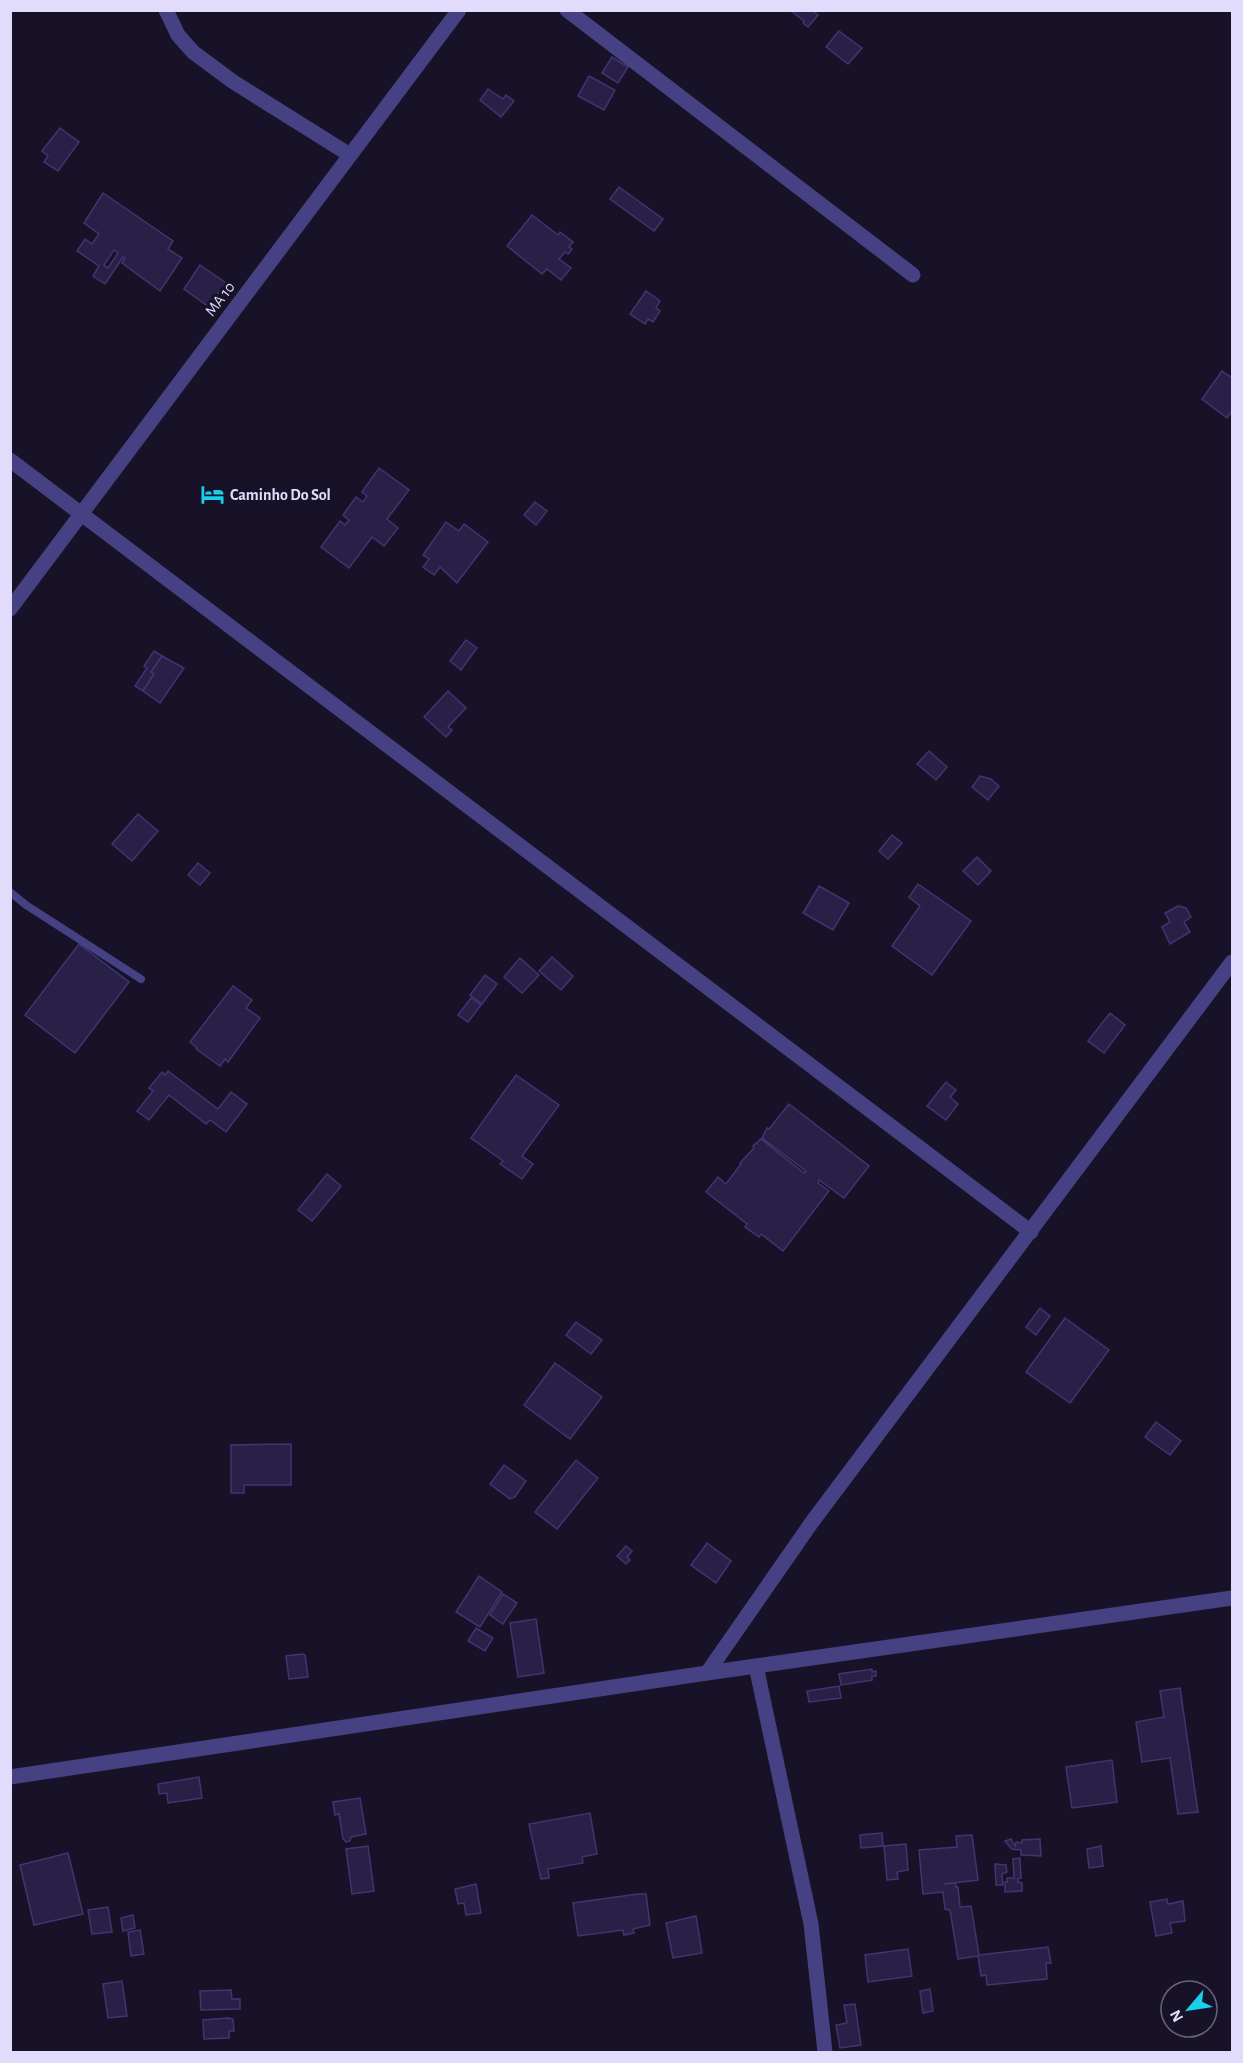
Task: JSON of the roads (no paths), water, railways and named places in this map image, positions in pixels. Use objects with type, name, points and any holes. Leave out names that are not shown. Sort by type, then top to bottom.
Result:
[{"type":"street","points":[[166,10],[178,35],[193,52],[232,81],[350,155]]},
{"type":"street","name":"MA 10","points":[[10,609],[459,10]]},
{"type":"street","points":[[567,10],[914,275]]},
{"type":"street","points":[[10,460],[1031,1232]]},
{"type":"street","points":[[707,1673],[812,1522],[1233,962]]},
{"type":"street","points":[[10,1777],[707,1673],[1233,1598]]},
{"type":"street","points":[[756,1666],[811,1924],[825,2052]]},
{"type":"lane","points":[[10,892],[26,905],[141,980]]},
{"type":"place","name":"Caminho Do Sol","points":[[212,495]]}]
